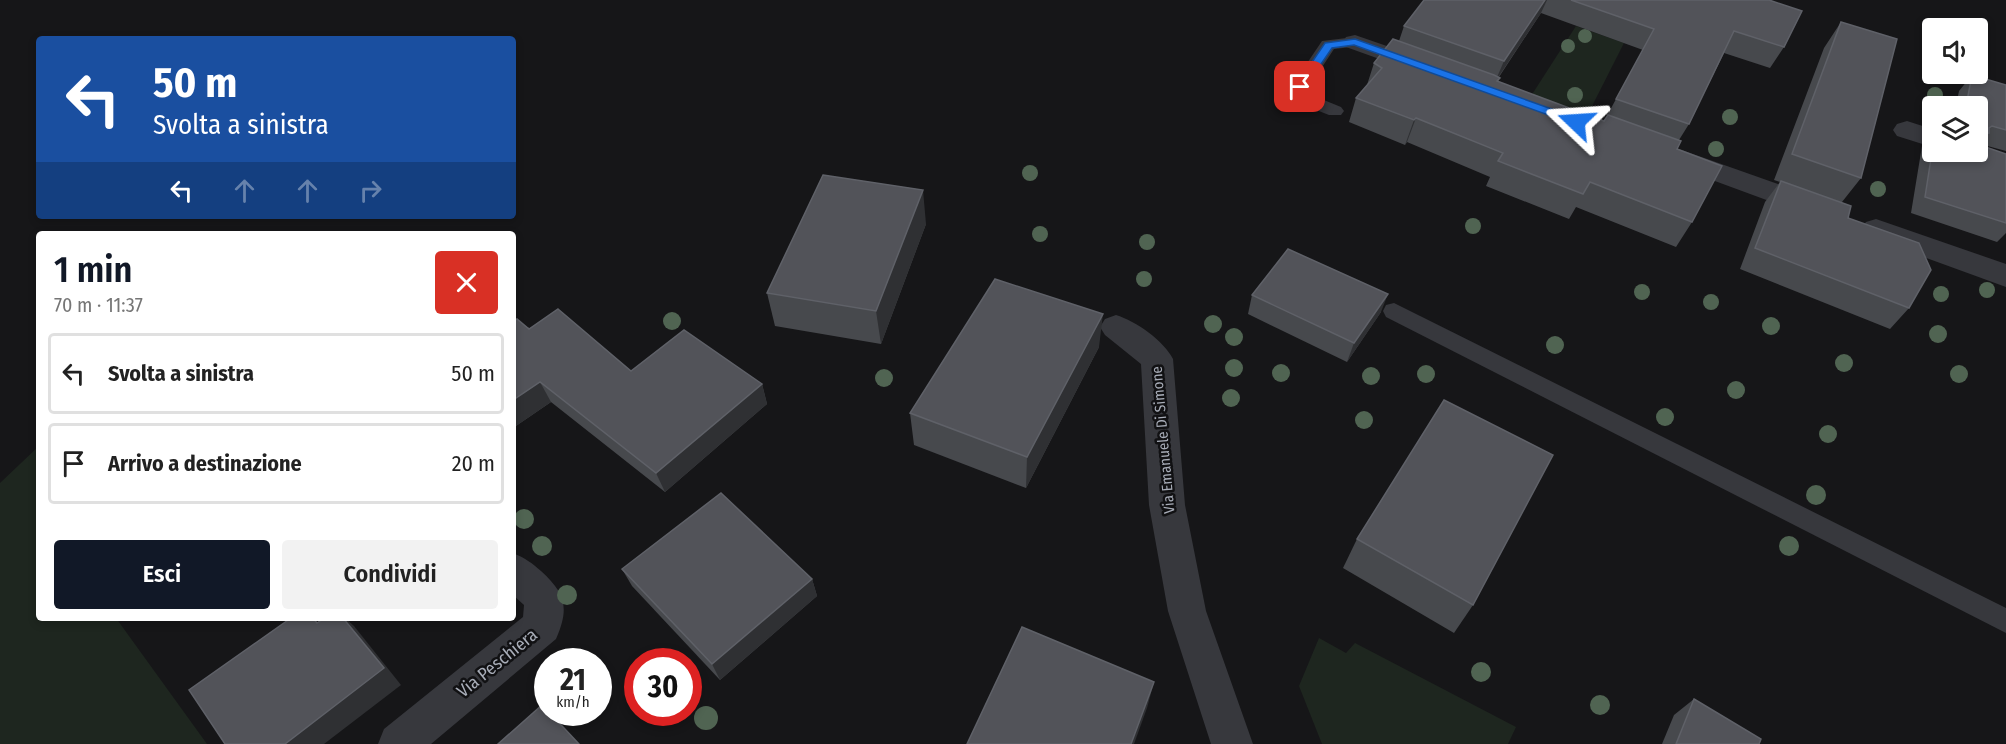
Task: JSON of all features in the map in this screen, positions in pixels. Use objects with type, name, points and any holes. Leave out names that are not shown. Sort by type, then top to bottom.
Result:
[{"type":"street","points":[[1355,42],[1443,74]]},
{"type":"street","points":[[1907,130],[1922,135]]},
{"type":"street","points":[[1655,150],[2006,276]]},
{"type":"street","name":"Via Emanuele Di Simone","points":[[1116,327],[1157,359],[1167,505],[1187,611],[1232,744]]},
{"type":"street","name":"Via Peschiera","points":[[399,744],[542,626],[544,599],[516,573]]},
{"type":"lane","points":[[1335,111],[1307,100],[1300,87],[1329,45],[1355,42]]},
{"type":"lane","points":[[1394,311],[2006,621]]},
{"type":"shaded area","points":[[1576,26],[1624,43],[1587,116],[1531,96]]},
{"type":"shaded area","points":[[36,449],[36,621],[118,621],[207,744],[0,744],[0,483]]},
{"type":"shaded area","points":[[1319,638],[1346,653],[1355,643],[1516,727],[1508,744],[1322,744],[1299,686]]},
{"type":"building","points":[[1424,0],[1545,0],[1504,61],[1404,26]]},
{"type":"building","points":[[1571,0],[1769,0],[1802,11],[1784,47],[1734,31],[1689,124],[1616,99],[1654,29]]},
{"type":"building","points":[[1841,22],[1897,39],[1861,178],[1792,154]]},
{"type":"building","points":[[1393,39],[1494,75],[1500,78],[1497,81],[1604,121],[1608,115],[1681,141],[1677,149],[1722,166],[1692,222],[1590,182],[1583,194],[1498,161],[1503,153],[1416,118],[1414,120],[1356,98],[1382,68],[1374,63]]},
{"type":"building","points":[[1988,80],[2006,85],[2006,130],[1992,126],[1988,133],[1988,96],[1968,96],[1970,84],[1988,84]]},
{"type":"building","points":[[1988,148],[2006,154],[2006,223],[1925,197],[1930,162],[1988,162]]},
{"type":"building","points":[[823,175],[923,190],[876,311],[767,293]]},
{"type":"building","points":[[1781,181],[1851,206],[1848,218],[1919,243],[1931,270],[1909,308],[1755,248]]},
{"type":"building","points":[[1288,249],[1388,294],[1354,343],[1252,295]]},
{"type":"building","points":[[995,279],[1103,314],[1027,457],[910,413]]},
{"type":"building","points":[[558,309],[631,371],[684,330],[762,384],[656,473],[540,382],[516,398],[516,320],[529,329]]},
{"type":"building","points":[[1444,400],[1553,455],[1473,605],[1357,539]]},
{"type":"building","points":[[721,493],[812,579],[712,664],[702,653],[702,648],[697,648],[622,569]]},
{"type":"building","points":[[287,621],[315,621],[317,623],[345,621],[384,668],[285,744],[225,744],[189,690]]},
{"type":"building","points":[[1022,627],[1154,682],[1131,744],[967,744]]},
{"type":"building","points":[[1694,699],[1761,739],[1759,744],[1676,744]]},
{"type":"building","points":[[534,712],[534,726],[562,726],[579,744],[498,744]]},
{"type":"route","points":[[1300,87],[1329,45],[1355,42],[1576,122]]}]
